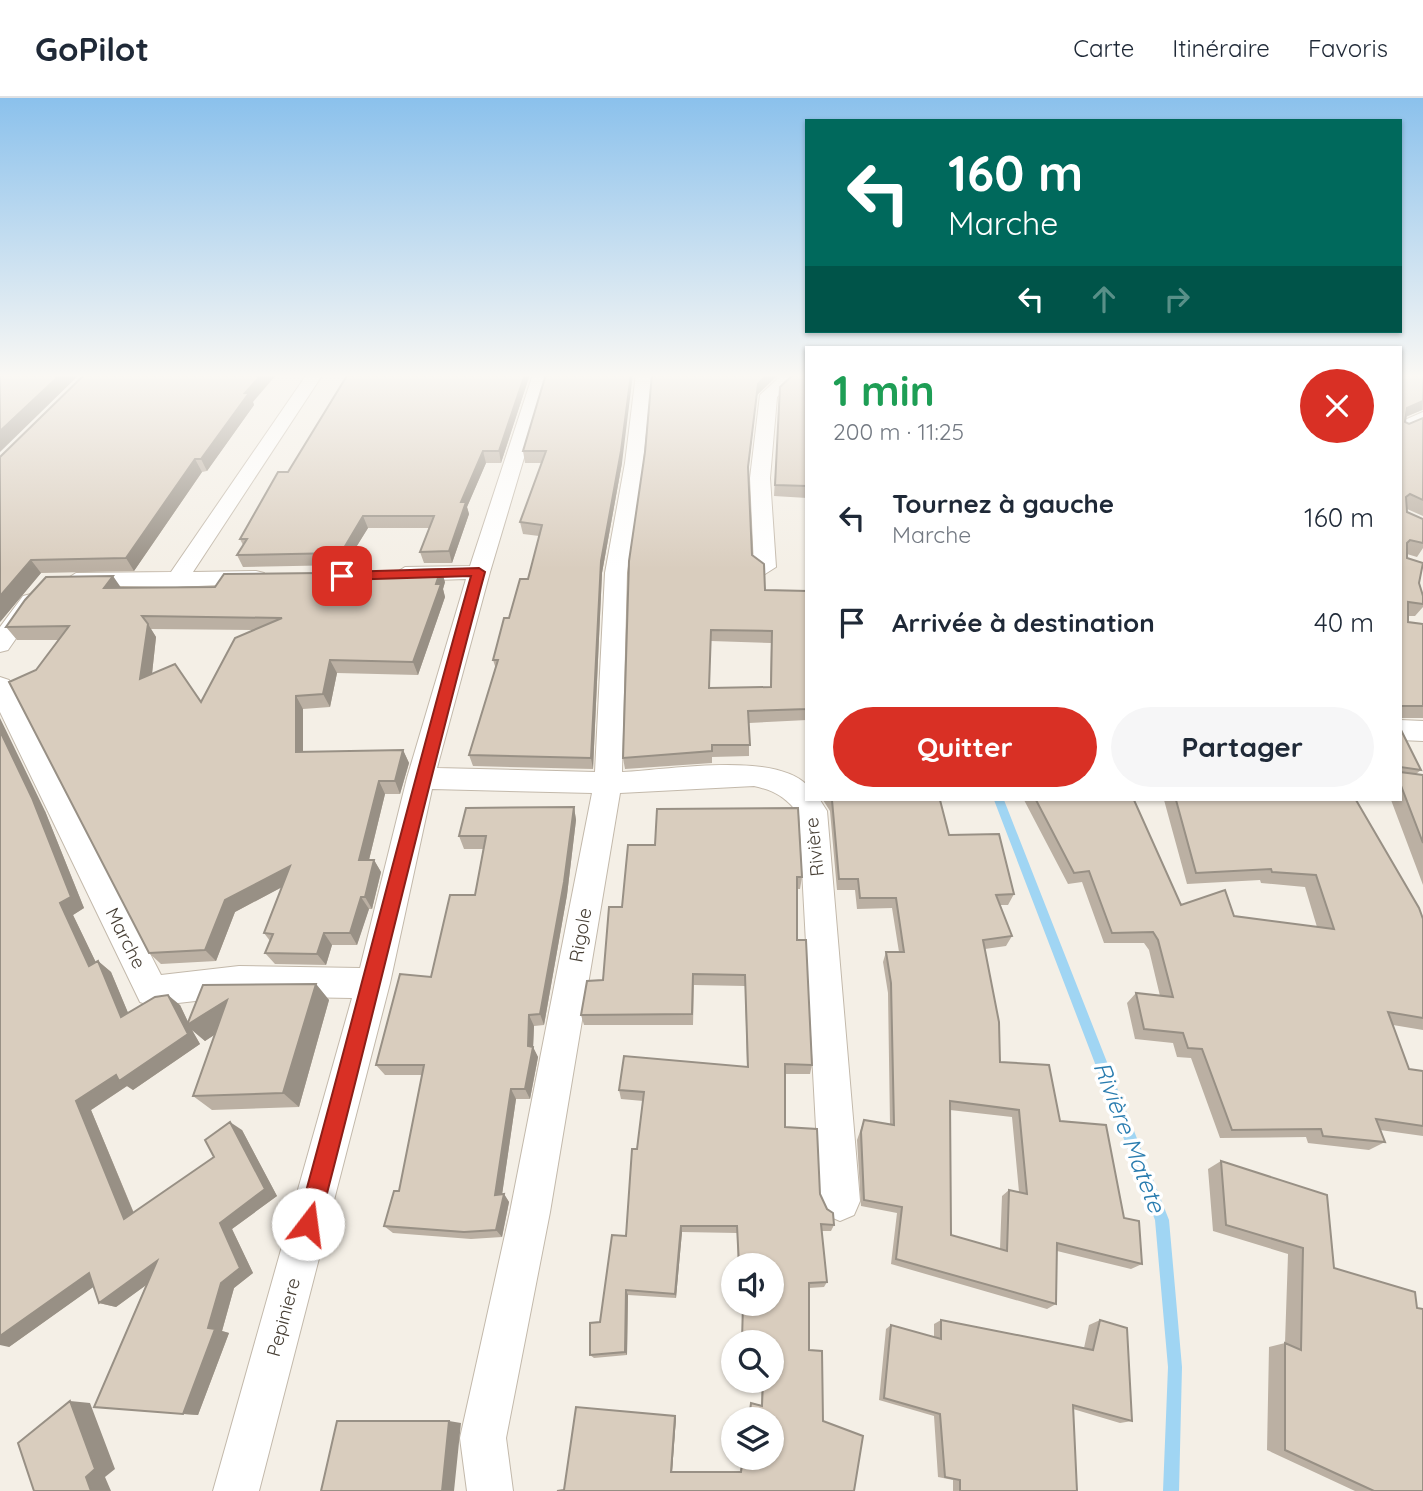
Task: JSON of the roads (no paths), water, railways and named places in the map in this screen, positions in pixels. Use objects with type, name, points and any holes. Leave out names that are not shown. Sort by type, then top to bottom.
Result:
[{"type":"street","points":[[177,580],[271,439]]},
{"type":"street","name":"Pepiniere","points":[[236,1491],[373,983],[421,778],[479,572],[521,439]]},
{"type":"street","name":"Rigole","points":[[490,1491],[484,1438],[530,1212],[608,783],[616,573],[637,439]]},
{"type":"street","points":[[764,439],[760,478],[765,567]]},
{"type":"street","points":[[383,575],[479,572]]},
{"type":"street","points":[[0,644],[25,607],[49,581],[273,578]]},
{"type":"street","name":"Marche","points":[[0,687],[152,991],[239,981],[373,983]]},
{"type":"street","points":[[1402,730],[1423,731]]},
{"type":"street","name":"Rivière","points":[[421,778],[608,783],[754,776],[780,781],[794,789],[813,811],[840,1201]]},
{"type":"waterway","name":"Rivière Matete","points":[[999,801],[1162,1220],[1175,1367],[1171,1491]]}]
